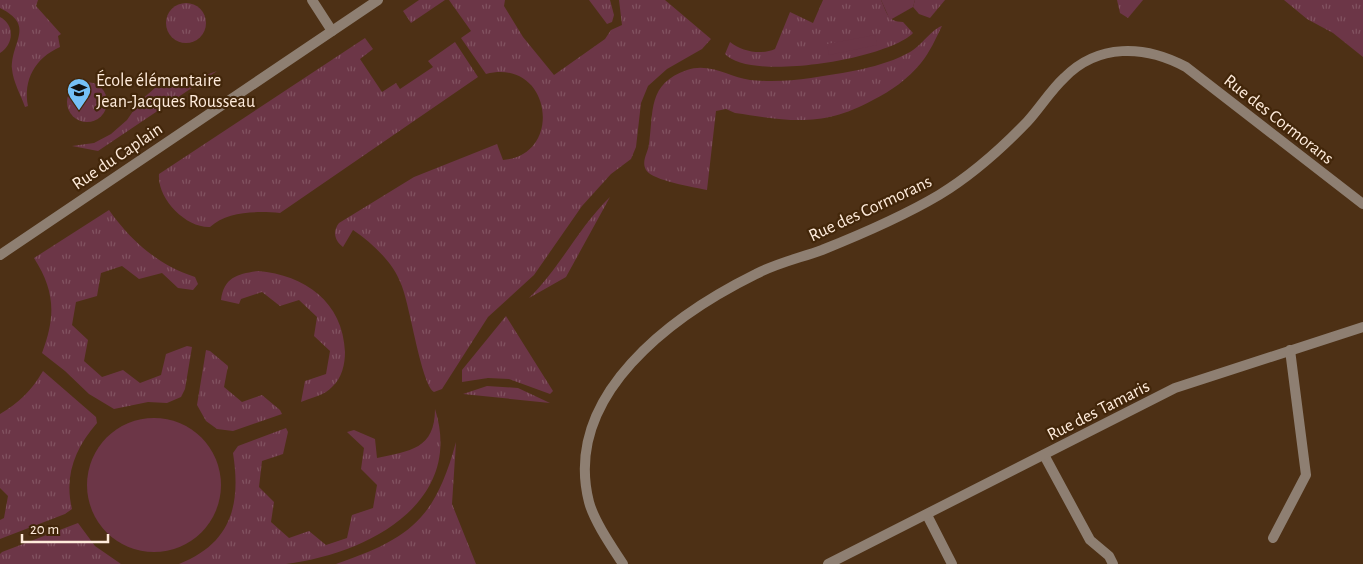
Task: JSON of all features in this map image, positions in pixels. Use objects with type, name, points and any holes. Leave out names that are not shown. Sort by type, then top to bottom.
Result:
[{"type":"street","points":[[312,0],[332,31]]},
{"type":"street","name":"Rue du Caplain","points":[[0,256],[378,0]]},
{"type":"street","name":"Rue des Cormorans","points":[[623,564],[590,504],[585,462],[587,440],[594,421],[616,381],[653,340],[695,308],[757,273],[823,249],[907,213],[939,195],[983,166],[1029,120],[1062,78],[1096,54],[1149,52],[1169,57],[1186,66],[1363,204]]},
{"type":"street","name":"Rue des Tamaris","points":[[828,564],[1175,388],[1363,328]]},
{"type":"street","points":[[1273,538],[1306,475],[1290,350]]},
{"type":"street","points":[[1044,456],[1090,540],[1109,556],[1113,564]]},
{"type":"street","points":[[927,514],[952,564]]},
{"type":"green space","points":[[0,0],[38,0],[36,6],[61,34],[58,36],[60,47],[44,57],[29,79],[27,87],[28,106],[25,107],[15,84],[12,69],[19,28],[17,21],[0,8]]},
{"type":"green space","points":[[419,0],[445,0],[411,23],[403,11]]},
{"type":"green space","points":[[449,0],[505,0],[504,6],[523,37],[554,75],[605,39],[611,30],[622,25],[619,0],[665,0],[711,39],[702,49],[667,69],[648,86],[641,103],[636,147],[631,159],[611,174],[582,206],[534,275],[488,317],[442,389],[434,392],[429,386],[420,360],[404,294],[393,268],[374,247],[353,230],[343,247],[336,239],[335,233],[339,223],[414,177],[497,144],[503,160],[523,154],[536,142],[542,126],[542,109],[536,92],[525,80],[508,73],[486,74],[461,38],[471,31]]},
{"type":"green space","points":[[589,0],[610,0],[614,15],[612,22],[607,24]]},
{"type":"green space","points":[[823,0],[881,0],[891,19],[903,22],[913,33],[899,43],[877,51],[819,64],[789,67],[761,66],[739,62],[725,54],[730,42],[740,48],[758,52],[775,49],[790,12],[813,23]]},
{"type":"green space","points":[[881,0],[915,0],[913,7],[890,20]]},
{"type":"green space","points":[[915,0],[945,0],[930,18],[919,14],[913,7]]},
{"type":"green space","points":[[1117,0],[1143,0],[1128,18],[1120,13]]},
{"type":"green space","points":[[1284,0],[1363,0],[1363,57],[1333,33],[1307,19]]},
{"type":"green space","points":[[190,3],[197,6],[203,12],[206,23],[205,31],[197,40],[190,43],[182,43],[175,40],[167,31],[166,19],[169,12],[178,4]]},
{"type":"green space","points":[[0,17],[5,20],[11,35],[8,45],[0,53]]},
{"type":"green space","points":[[942,26],[933,45],[911,74],[886,93],[855,109],[821,119],[806,120],[755,116],[735,113],[726,109],[716,111],[707,190],[665,180],[650,174],[646,170],[644,160],[649,144],[655,100],[665,83],[674,76],[695,68],[711,69],[750,80],[765,81],[803,79],[849,72],[899,58],[910,52],[938,27]]},
{"type":"green space","points":[[875,35],[877,45],[829,55],[827,44]]},
{"type":"green space","points":[[365,38],[373,49],[360,59],[382,92],[396,83],[400,89],[433,67],[428,61],[455,42],[478,77],[280,213],[243,213],[225,218],[210,227],[192,223],[168,202],[163,193],[159,174]]},
{"type":"green space","points":[[217,71],[98,151],[72,146],[94,143],[111,134],[127,120],[140,101],[155,88],[182,84]]},
{"type":"green space","points":[[91,82],[98,85],[104,91],[107,102],[106,110],[98,119],[91,122],[83,122],[76,119],[68,110],[67,98],[70,91],[79,83]]},
{"type":"green space","points":[[610,197],[566,277],[529,298],[550,274],[588,222]]},
{"type":"green space","points":[[109,210],[146,251],[169,266],[195,277],[198,284],[193,290],[178,288],[162,273],[139,279],[122,266],[101,273],[97,296],[76,302],[72,325],[88,340],[84,361],[102,377],[123,370],[140,383],[161,375],[166,354],[187,346],[192,347],[185,389],[181,397],[167,403],[148,402],[114,409],[89,394],[65,371],[42,353],[50,327],[51,304],[46,282],[34,258]]},
{"type":"green space","points":[[258,271],[291,278],[306,285],[329,305],[337,319],[343,334],[344,361],[338,379],[326,392],[301,402],[305,381],[326,374],[330,351],[314,336],[317,317],[299,300],[280,306],[262,292],[241,299],[239,304],[221,300],[225,286],[233,278],[238,275]]},
{"type":"green space","points":[[506,316],[553,391],[550,394],[509,379],[488,378],[462,382],[462,370]]},
{"type":"green space","points":[[206,350],[210,351],[228,366],[224,387],[242,402],[262,395],[280,410],[282,414],[233,431],[217,429],[206,421],[197,405]]},
{"type":"green space","points":[[43,371],[96,417],[97,423],[77,452],[73,463],[69,485],[72,509],[65,514],[0,539],[0,520],[4,518],[8,496],[0,488],[0,414],[24,396]]},
{"type":"green space","points":[[487,386],[518,388],[550,403],[463,394]]},
{"type":"green space","points":[[435,409],[440,443],[436,472],[422,497],[402,518],[376,536],[347,549],[317,558],[286,564],[179,564],[211,545],[229,520],[235,489],[233,453],[238,446],[286,428],[288,432],[283,454],[262,461],[259,487],[274,502],[271,522],[289,538],[309,531],[326,545],[347,538],[352,515],[373,508],[377,485],[361,469],[364,448],[347,432],[354,430],[375,439],[377,458],[400,453],[418,446],[431,433]]},
{"type":"green space","points":[[154,418],[180,423],[202,437],[216,459],[221,485],[216,511],[202,533],[180,547],[154,552],[128,547],[106,533],[92,511],[87,485],[92,459],[106,437],[128,423]]},
{"type":"green space","points":[[456,442],[452,504],[476,564],[336,564],[383,545],[416,522],[429,508],[439,490]]},
{"type":"green space","points":[[78,523],[95,546],[121,564],[0,564],[0,554],[2,552]]},
{"type":"place","name":"École élémentaire Jean-Jacques Rousseau","points":[[79,111]]}]
